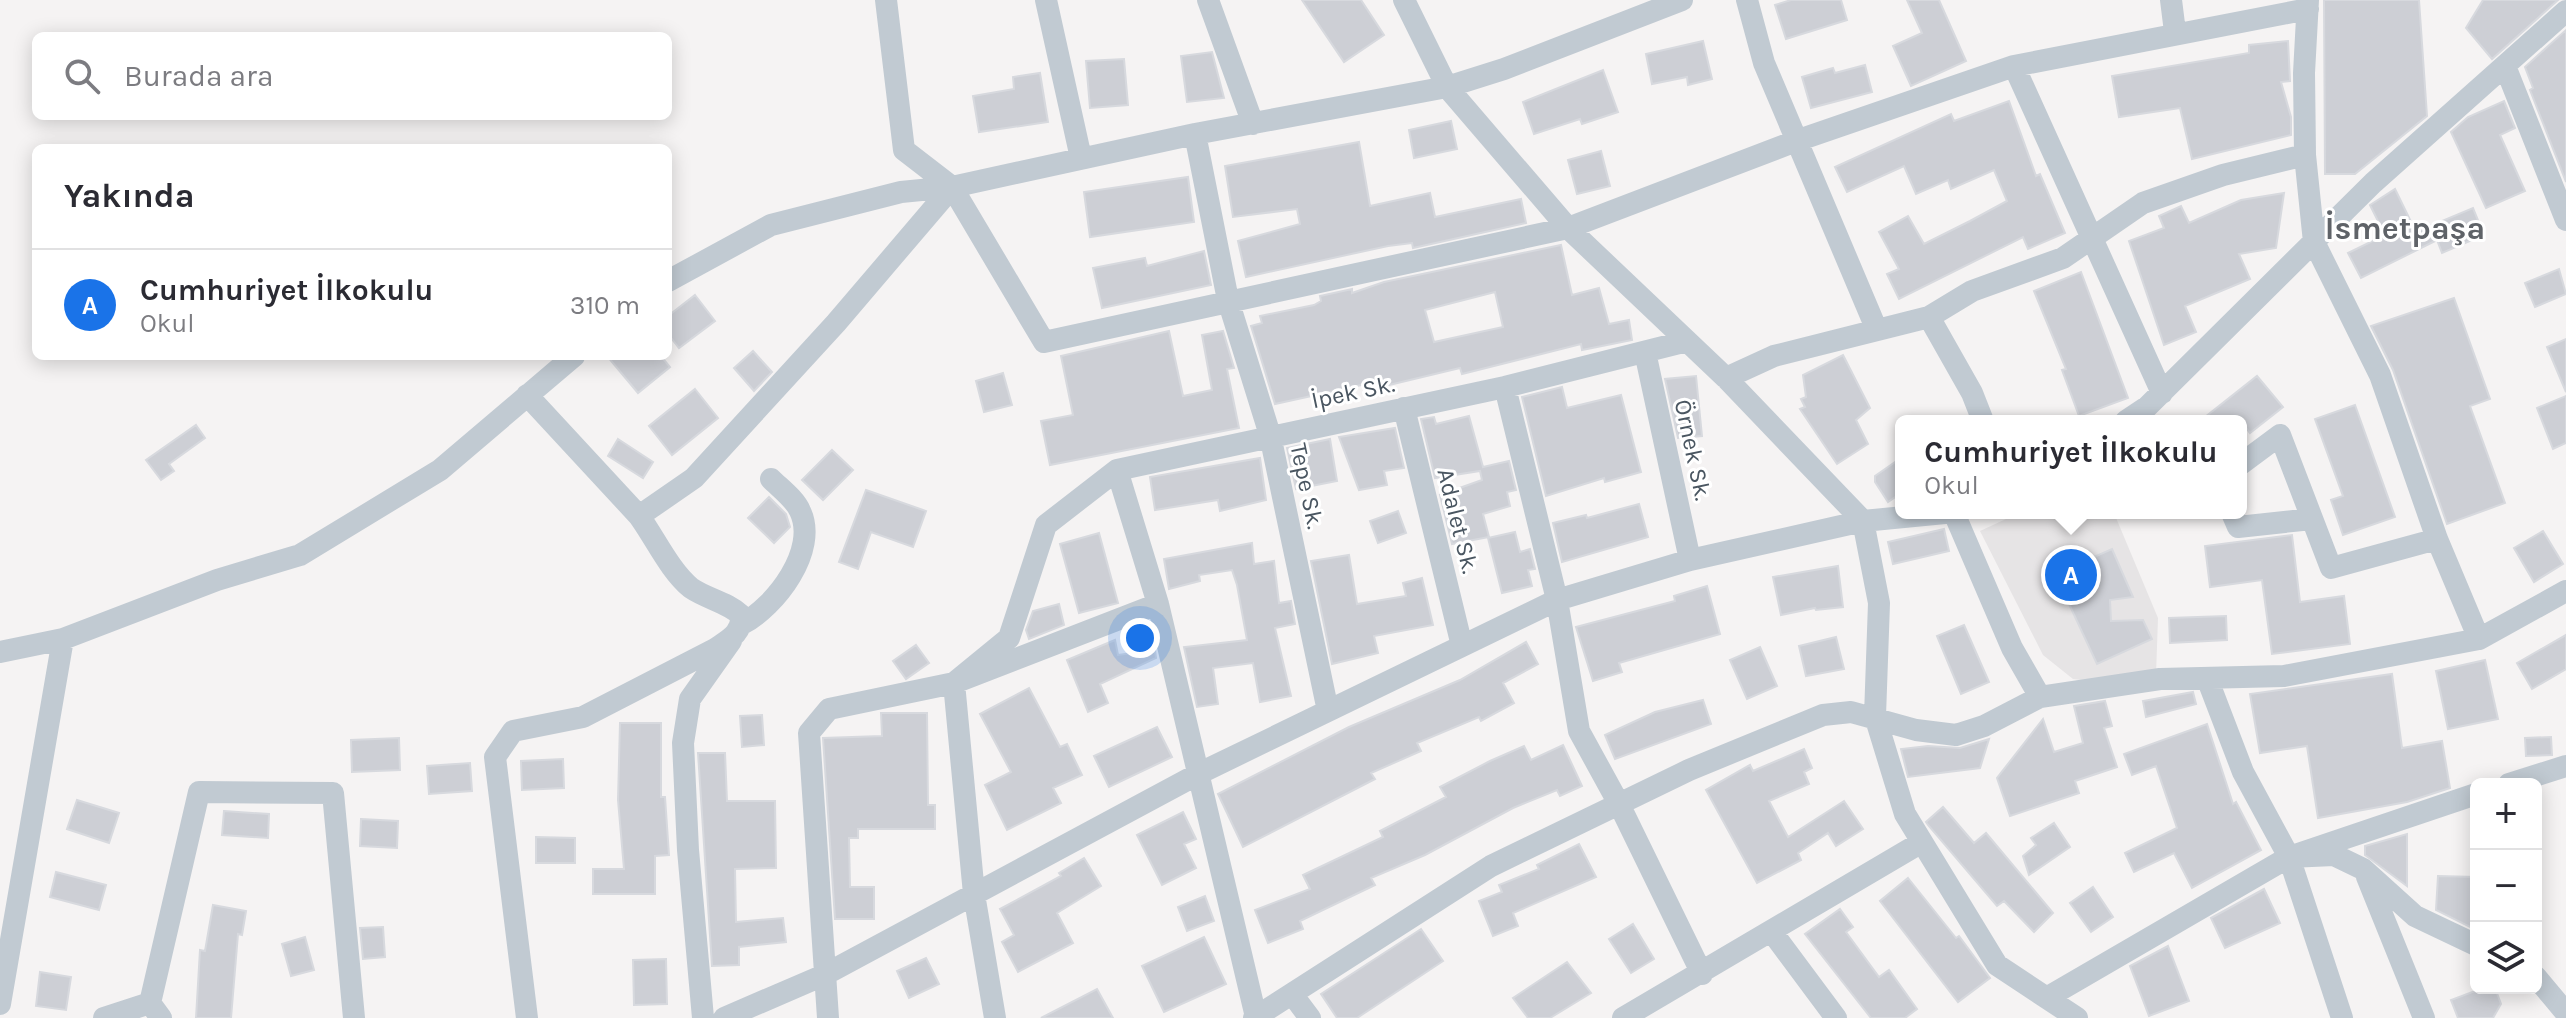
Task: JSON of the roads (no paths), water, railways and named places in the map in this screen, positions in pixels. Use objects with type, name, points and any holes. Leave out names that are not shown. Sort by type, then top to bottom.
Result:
[{"type":"street","points":[[886,0],[904,150],[952,187],[1044,342],[1568,228],[1796,141],[2014,66],[2308,4],[2305,155],[2314,242],[2380,375],[2437,539],[2479,639]]},
{"type":"street","points":[[1046,0],[1081,158]]},
{"type":"street","points":[[1404,0],[1447,87],[1568,228],[1726,378],[1863,521],[1879,603],[1875,716],[1905,814],[1997,965],[2077,1018]]},
{"type":"street","points":[[672,279],[771,225],[901,192],[952,187],[1195,134],[1447,87],[1504,69],[1682,0]]},
{"type":"street","points":[[1747,0],[1764,63],[1876,328]]},
{"type":"street","points":[[2171,0],[2175,32]]},
{"type":"street","points":[[1217,3],[1253,124]]},
{"type":"street","points":[[2134,415],[2162,393],[2373,183],[2566,11]]},
{"type":"street","points":[[2014,66],[2162,393]]},
{"type":"street","points":[[2505,66],[2566,220]]},
{"type":"street","name":"Tepe Sk.","points":[[1195,134],[1228,300],[1270,435],[1328,711]]},
{"type":"street","points":[[1726,378],[1774,356],[1929,317],[1972,291],[2063,258],[2143,203],[2223,175],[2305,155]]},
{"type":"street","points":[[639,516],[694,478],[836,323],[952,187]]},
{"type":"street","points":[[1929,317],[1972,393],[1981,415]]},
{"type":"street","name":"İpek Sk.","points":[[954,683],[1009,638],[1046,525],[1117,470],[1505,387],[1687,341]]},
{"type":"street","name":"Örnek Sk.","points":[[1645,352],[1690,560]]},
{"type":"street","points":[[0,652],[63,639],[217,580],[300,555],[440,470],[569,360]]},
{"type":"street","points":[[1505,387],[1557,600],[1579,731],[1619,804],[1702,974]]},
{"type":"street","points":[[527,395],[639,516],[687,584],[702,595],[734,608],[741,615],[738,630],[690,699],[684,732],[688,850],[703,1018]]},
{"type":"street","name":"Adalet Sk.","points":[[1404,408],[1462,646]]},
{"type":"street","points":[[2247,460],[2280,435],[2331,568],[2437,539]]},
{"type":"street","points":[[1117,470],[1158,604],[1255,1017],[1491,866],[1689,770],[1823,715],[1851,712],[1875,716],[1916,730],[1956,735],[1984,726],[2040,697],[2160,679],[2284,676],[2479,639],[2566,591]]},
{"type":"street","points":[[527,1018],[495,757],[513,731],[583,717],[676,671],[759,615],[779,597],[792,577],[804,527],[800,510],[771,479]]},
{"type":"street","points":[[724,1018],[824,975],[1200,773],[1557,600],[1690,560],[1863,521],[1895,518]]},
{"type":"street","points":[[1957,519],[2012,648],[2040,697]]},
{"type":"street","points":[[2235,519],[2238,527],[2312,519]]},
{"type":"street","points":[[828,1018],[809,733],[829,709],[954,683],[1158,604]]},
{"type":"street","points":[[0,1004],[63,639]]},
{"type":"street","points":[[2207,678],[2243,772],[2289,857],[2342,1018]]},
{"type":"street","points":[[954,683],[974,894],[995,1018]]},
{"type":"street","points":[[2528,778],[2566,766]]},
{"type":"street","points":[[104,1018],[155,1010],[199,792],[333,793],[354,1018]]},
{"type":"street","points":[[2048,997],[2289,857],[2470,796]]},
{"type":"street","points":[[1623,1018],[1922,842]]},
{"type":"street","points":[[2289,857],[2334,855],[2363,869],[2415,916],[2470,942]]},
{"type":"street","points":[[2363,869],[2424,1018]]},
{"type":"street","points":[[1772,932],[1831,1016]]},
{"type":"street","points":[[2542,984],[2566,1013]]},
{"type":"street","points":[[1292,994],[1310,1018]]},
{"type":"place","name":"Cumhuriyet İlkokulu","points":[[2071,575]]},
{"type":"district","name":"İsmetpaşa","points":[[2405,228]]}]
